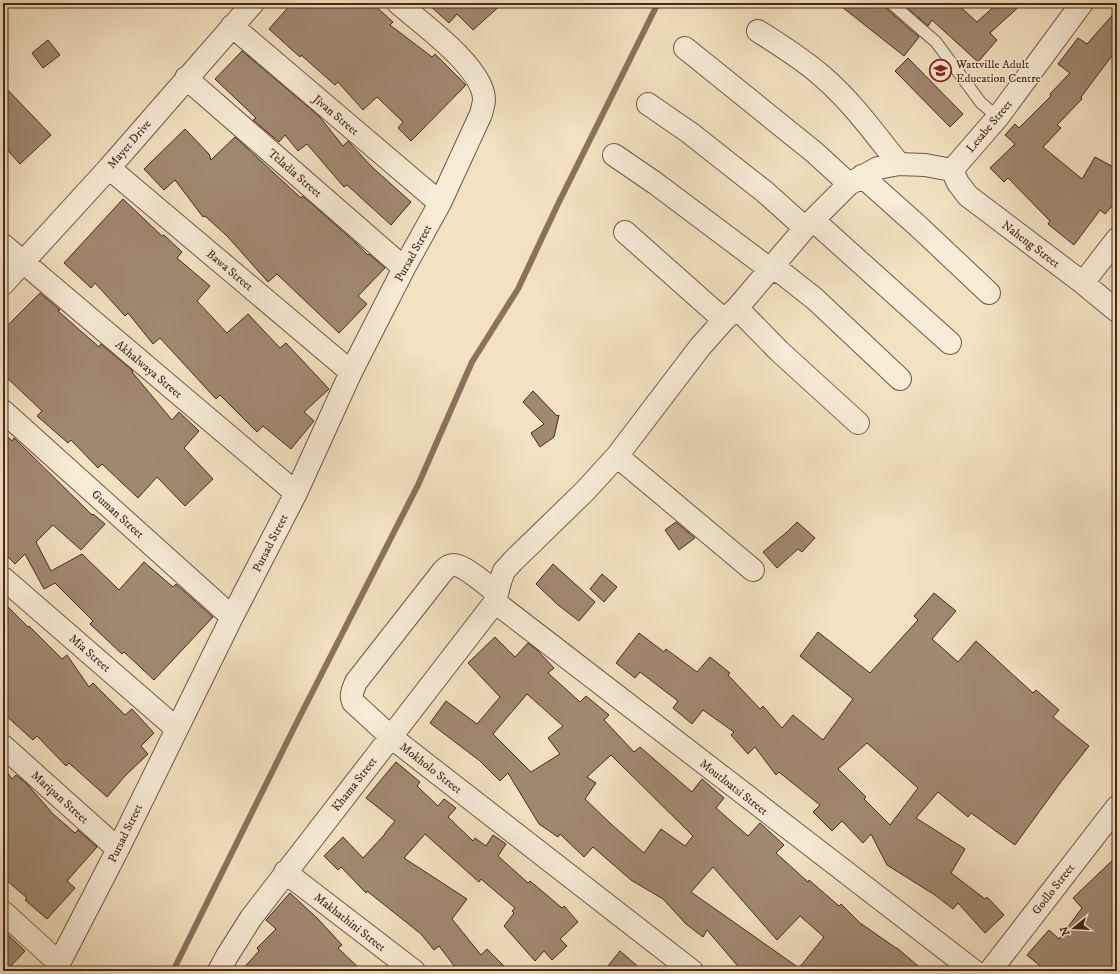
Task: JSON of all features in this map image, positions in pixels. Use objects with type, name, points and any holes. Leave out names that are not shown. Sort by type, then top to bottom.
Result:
[{"type":"street","name":"Mayet Drive","points":[[3,284],[108,168],[253,3]]},
{"type":"street","name":"Pursad Street","points":[[57,967],[118,849],[232,617],[296,493],[351,372],[404,268],[440,203],[481,114],[484,98],[480,82],[470,67],[441,39],[398,3]]},
{"type":"street","name":"Lesabe Street","points":[[952,170],[998,117],[1082,3]]},
{"type":"street","name":"Jivan Street","points":[[232,26],[440,203]]},
{"type":"street","points":[[758,31],[790,52],[822,76],[851,104],[899,164]]},
{"type":"street","points":[[685,48],[814,152],[920,228],[989,293]]},
{"type":"street","name":"Teladia Street","points":[[186,78],[404,268]]},
{"type":"street","points":[[648,104],[809,224],[950,343]]},
{"type":"street","points":[[614,155],[655,183],[771,270],[782,274],[815,299],[900,379]]},
{"type":"street","points":[[496,598],[504,571],[585,491],[617,456],[700,347],[771,270],[809,224],[855,180],[878,168],[899,164],[925,165],[952,170]]},
{"type":"street","name":"Bawa Street","points":[[108,168],[351,372]]},
{"type":"street","name":"Naheng Street","points":[[952,170],[958,183],[968,196],[1083,283],[1117,311]]},
{"type":"street","points":[[625,232],[779,351],[858,423]]},
{"type":"street","points":[[1083,283],[1117,239]]},
{"type":"street","name":"Akhalwaya Street","points":[[3,245],[296,493]]},
{"type":"street","name":"Guman Street","points":[[3,411],[232,617]]},
{"type":"street","points":[[617,456],[752,570]]},
{"type":"street","name":"Mokholo Street","points":[[496,598],[466,570],[457,565],[452,564],[448,566],[356,682],[351,692],[354,702],[391,737],[692,971]]},
{"type":"street","name":"Mia Street","points":[[3,578],[176,729]]},
{"type":"street","name":"Khama Street","points":[[219,971],[251,918],[285,872],[391,737],[496,598]]},
{"type":"street","name":"Moutloatsi Street","points":[[496,598],[974,971]]},
{"type":"street","name":"Maripan Street","points":[[3,746],[118,849]]},
{"type":"street","name":"Godlo Street","points":[[990,971],[1117,807]]},
{"type":"street","name":"Makhathini Street","points":[[285,872],[414,971]]},
{"type":"street","points":[[3,912],[57,967]]},
{"type":"lane","points":[[891,3],[936,42],[981,103],[998,117]]},
{"type":"building","points":[[292,3],[372,3],[393,22],[390,25],[432,57],[435,54],[466,85],[411,141],[398,128],[403,122],[377,97],[363,110],[338,82],[335,85],[301,55],[300,57],[269,29]]},
{"type":"building","points":[[427,3],[503,3],[473,30],[457,14],[449,23]]},
{"type":"building","points":[[837,3],[884,3],[886,8],[919,37],[904,56]]},
{"type":"building","points":[[902,3],[956,3],[977,22],[998,3],[1023,3],[990,33],[997,40],[978,62],[932,20],[928,26]]},
{"type":"building","points":[[1117,10],[1117,49],[1081,97],[1082,99],[1057,125],[1061,128],[1043,147],[1082,179],[1095,157],[1117,169],[1117,200],[1105,214],[1100,210],[1074,245],[1048,224],[1050,221],[1008,178],[1004,182],[990,168],[1015,144],[1005,135],[1015,124],[1019,128],[1051,96],[1050,94],[1070,73],[1058,64],[1078,38],[1087,44]]},
{"type":"building","points":[[48,40],[60,55],[43,68],[32,53]]},
{"type":"building","points":[[242,51],[319,116],[343,146],[348,141],[371,166],[411,202],[391,225],[347,185],[344,187],[307,144],[298,151],[285,135],[279,142],[253,120],[256,118],[215,79]]},
{"type":"building","points":[[908,58],[963,114],[950,127],[895,71]]},
{"type":"building","points":[[3,85],[51,135],[20,164],[3,145]]},
{"type":"building","points":[[185,129],[209,154],[211,160],[235,137],[301,198],[303,196],[368,255],[369,254],[385,268],[358,296],[367,304],[339,333],[277,274],[268,282],[227,236],[205,216],[203,217],[175,180],[164,190],[144,169]]},
{"type":"building","points":[[123,199],[162,236],[164,235],[182,252],[177,258],[210,286],[197,301],[227,333],[248,314],[280,348],[286,343],[329,389],[304,412],[314,421],[291,449],[263,426],[257,432],[220,395],[216,399],[160,338],[153,344],[128,313],[125,316],[95,283],[91,288],[64,263]]},
{"type":"building","points":[[40,293],[99,347],[101,344],[133,371],[132,372],[172,420],[179,412],[199,431],[184,448],[213,479],[185,506],[157,477],[138,498],[102,464],[98,468],[71,440],[68,443],[37,416],[42,411],[3,374],[3,330]]},
{"type":"building","points":[[533,391],[557,416],[559,415],[554,437],[540,447],[531,433],[544,424],[523,402]]},
{"type":"building","points":[[3,432],[12,441],[14,438],[92,515],[93,514],[105,524],[81,550],[53,525],[36,542],[51,571],[82,554],[119,590],[144,562],[173,587],[176,584],[213,617],[154,680],[124,652],[122,654],[90,624],[93,621],[55,583],[44,589],[25,554],[15,564],[3,552]]},
{"type":"building","points":[[676,522],[695,538],[679,550],[665,530]]},
{"type":"building","points":[[797,522],[815,538],[802,552],[798,549],[777,568],[763,552]]},
{"type":"building","points":[[553,564],[595,602],[579,621],[558,605],[536,584]]},
{"type":"building","points":[[602,574],[617,587],[604,602],[590,589]]},
{"type":"building","points":[[934,593],[956,611],[932,639],[958,662],[976,641],[1033,693],[1036,690],[1059,710],[1053,717],[1089,746],[1015,845],[971,813],[968,817],[938,792],[916,818],[965,849],[951,873],[985,899],[987,897],[1004,915],[985,933],[958,903],[953,909],[935,895],[887,865],[871,834],[863,843],[842,821],[832,831],[813,812],[820,805],[779,772],[776,775],[755,747],[748,754],[731,735],[734,732],[703,710],[692,724],[673,708],[678,701],[640,672],[635,678],[616,663],[639,633],[664,652],[666,649],[697,672],[710,657],[730,673],[728,675],[760,709],[763,706],[782,728],[793,715],[823,740],[853,699],[800,656],[818,632],[870,673],[918,620],[914,616]],"holes":[[[867,743],[918,788],[890,825],[864,799],[866,797],[838,769]]]},
{"type":"building","points":[[3,602],[62,659],[67,655],[89,687],[93,683],[125,715],[132,709],[154,733],[141,746],[148,754],[125,776],[107,797],[69,763],[66,766],[37,736],[33,740],[3,713]]},
{"type":"building","points":[[495,637],[515,657],[528,643],[554,668],[548,673],[580,702],[586,696],[609,715],[604,720],[634,752],[640,747],[692,792],[702,779],[724,798],[716,808],[748,836],[760,823],[784,845],[776,853],[808,882],[809,880],[839,906],[841,904],[860,923],[897,948],[924,971],[742,971],[707,930],[703,937],[686,924],[663,899],[631,880],[593,847],[584,857],[560,834],[558,837],[539,824],[508,773],[500,781],[480,761],[430,723],[446,701],[477,724],[500,697],[468,663]],"holes":[[[527,694],[563,726],[548,738],[560,754],[531,772],[493,734]],[[611,755],[693,836],[685,846],[661,829],[644,853],[585,799],[596,783],[587,777]],[[713,867],[777,940],[800,916],[824,937],[799,968],[691,892]]]},
{"type":"building","points":[[396,762],[420,782],[417,786],[438,806],[444,799],[456,808],[448,817],[473,841],[475,838],[486,846],[493,835],[506,844],[498,856],[528,883],[530,881],[562,908],[564,906],[578,922],[560,939],[567,946],[552,960],[544,951],[535,961],[504,926],[514,913],[512,911],[515,908],[481,879],[479,882],[425,834],[404,858],[467,899],[452,919],[481,955],[487,949],[509,971],[458,971],[439,946],[434,950],[421,934],[367,891],[366,893],[341,867],[338,870],[324,856],[343,837],[363,858],[395,821],[366,798]]},
{"type":"building","points":[[3,767],[12,779],[16,775],[27,784],[53,814],[75,833],[78,830],[97,847],[67,881],[75,888],[47,919],[25,900],[27,898],[3,877]]},
{"type":"building","points":[[1117,856],[1117,971],[1046,971],[1027,955],[1049,930],[1059,939],[1082,908],[1073,898]]},
{"type":"building","points":[[290,893],[318,919],[342,945],[338,948],[362,971],[241,971],[259,951],[257,948],[276,929],[266,920]]},
{"type":"building","points":[[3,930],[25,951],[6,971],[3,971]]},
{"type":"building","points":[[620,951],[643,971],[604,971]]},
{"type":"waterway","points":[[173,971],[294,728],[418,485],[472,362],[518,289],[558,204],[658,3]]},
{"type":"place","name":"Wattville Adult Education Centre","points":[[941,71]]}]
